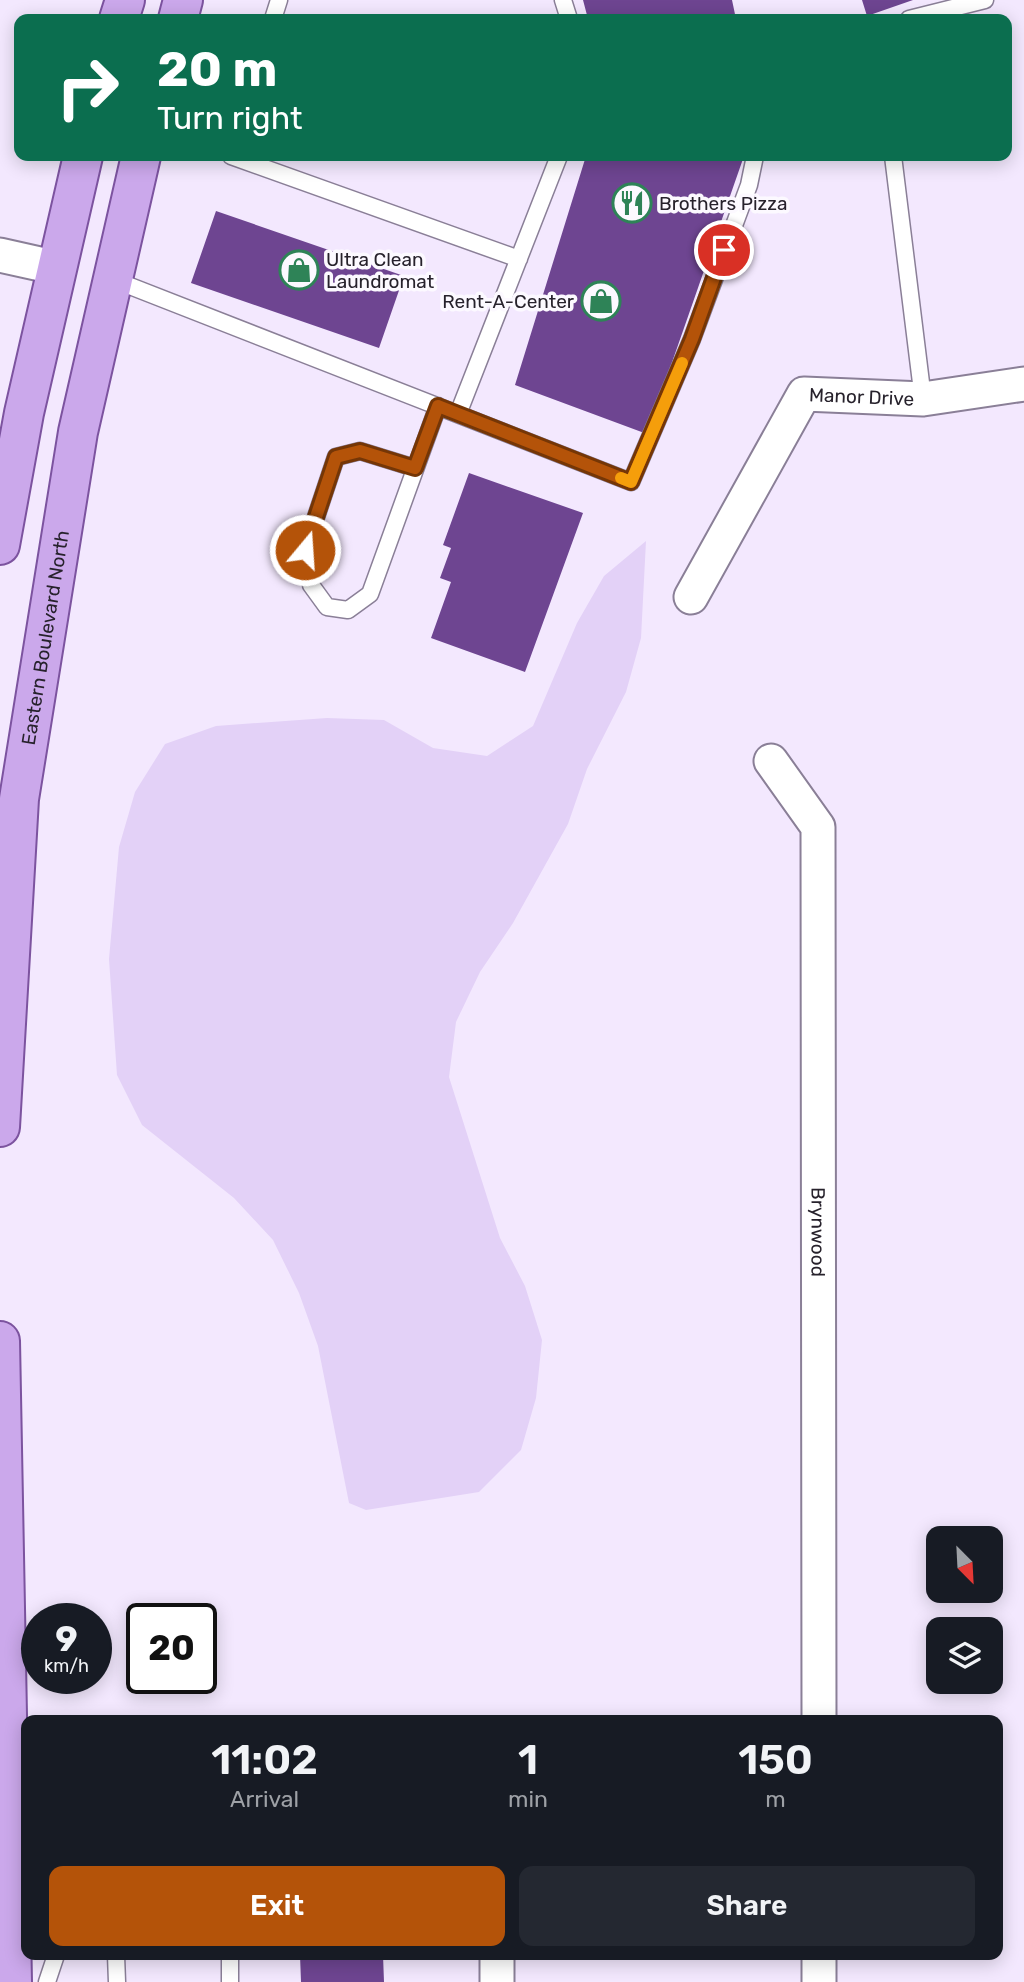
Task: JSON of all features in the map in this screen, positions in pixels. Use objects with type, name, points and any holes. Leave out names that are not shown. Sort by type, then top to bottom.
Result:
[{"type":"main road","points":[[0,545],[24,413],[82,161]]},
{"type":"main road","name":"Eastern Boulevard North","points":[[0,1127],[19,799],[78,432],[140,161]]},
{"type":"main road","points":[[58,268],[112,279]]},
{"type":"main road","points":[[0,1341],[8,1887],[12,1982]]},
{"type":"main road","points":[[0,1835],[8,1887]]},
{"type":"street","points":[[0,255],[58,268]]},
{"type":"street","name":"Manor Drive","points":[[691,597],[804,394],[923,399],[1024,384]]},
{"type":"street","name":"Brynwood","points":[[771,761],[818,827],[819,1715]]},
{"type":"street","points":[[497,1960],[497,1982]]},
{"type":"street","points":[[819,1960],[819,1982]]},
{"type":"lane","points":[[929,14],[985,0]]},
{"type":"lane","points":[[246,161],[519,259]]},
{"type":"lane","points":[[458,414],[557,161]]},
{"type":"lane","points":[[112,279],[631,482],[692,339],[749,185],[754,161]]},
{"type":"lane","points":[[894,161],[923,399]]},
{"type":"lane","points":[[415,468],[360,451],[336,457],[305,550],[311,585],[327,607],[348,610],[370,594],[438,406]]},
{"type":"lane","points":[[47,1982],[54,1960]]},
{"type":"lane","points":[[116,1960],[117,1982]]},
{"type":"lane","points":[[230,1960],[230,1982]]},
{"type":"shaded area","points":[[646,541],[641,638],[626,692],[587,769],[568,824],[513,923],[480,972],[456,1022],[449,1077],[500,1238],[525,1286],[542,1340],[536,1398],[521,1450],[479,1492],[366,1510],[349,1503],[318,1346],[299,1293],[273,1240],[234,1198],[142,1125],[117,1075],[109,959],[119,847],[135,792],[165,744],[216,726],[327,718],[384,720],[433,748],[487,756],[533,726],[577,623],[604,576]]},
{"type":"building","points":[[583,0],[732,0],[735,14],[587,14]]},
{"type":"building","points":[[862,0],[913,0],[873,14],[866,14]]},
{"type":"building","points":[[584,161],[742,161],[647,434],[515,385]]},
{"type":"building","points":[[216,211],[404,276],[379,348],[191,283]]},
{"type":"building","points":[[469,473],[583,513],[525,672],[431,638],[451,582],[440,578],[451,548],[443,545]]},
{"type":"building","points":[[300,1960],[383,1960],[384,1982],[301,1982]]},
{"type":"slow traffic","points":[[621,478],[631,482],[682,363]]},
{"type":"place","name":"Brothers Pizza","points":[[632,203]]},
{"type":"place","name":"Ultra Clean Laundromat","points":[[299,270]]},
{"type":"place","name":"Rent-A-Center","points":[[601,301]]},
{"type":"route","points":[[305,550],[336,457],[360,451],[415,468],[438,406],[631,482],[692,339],[724,250]]}]
